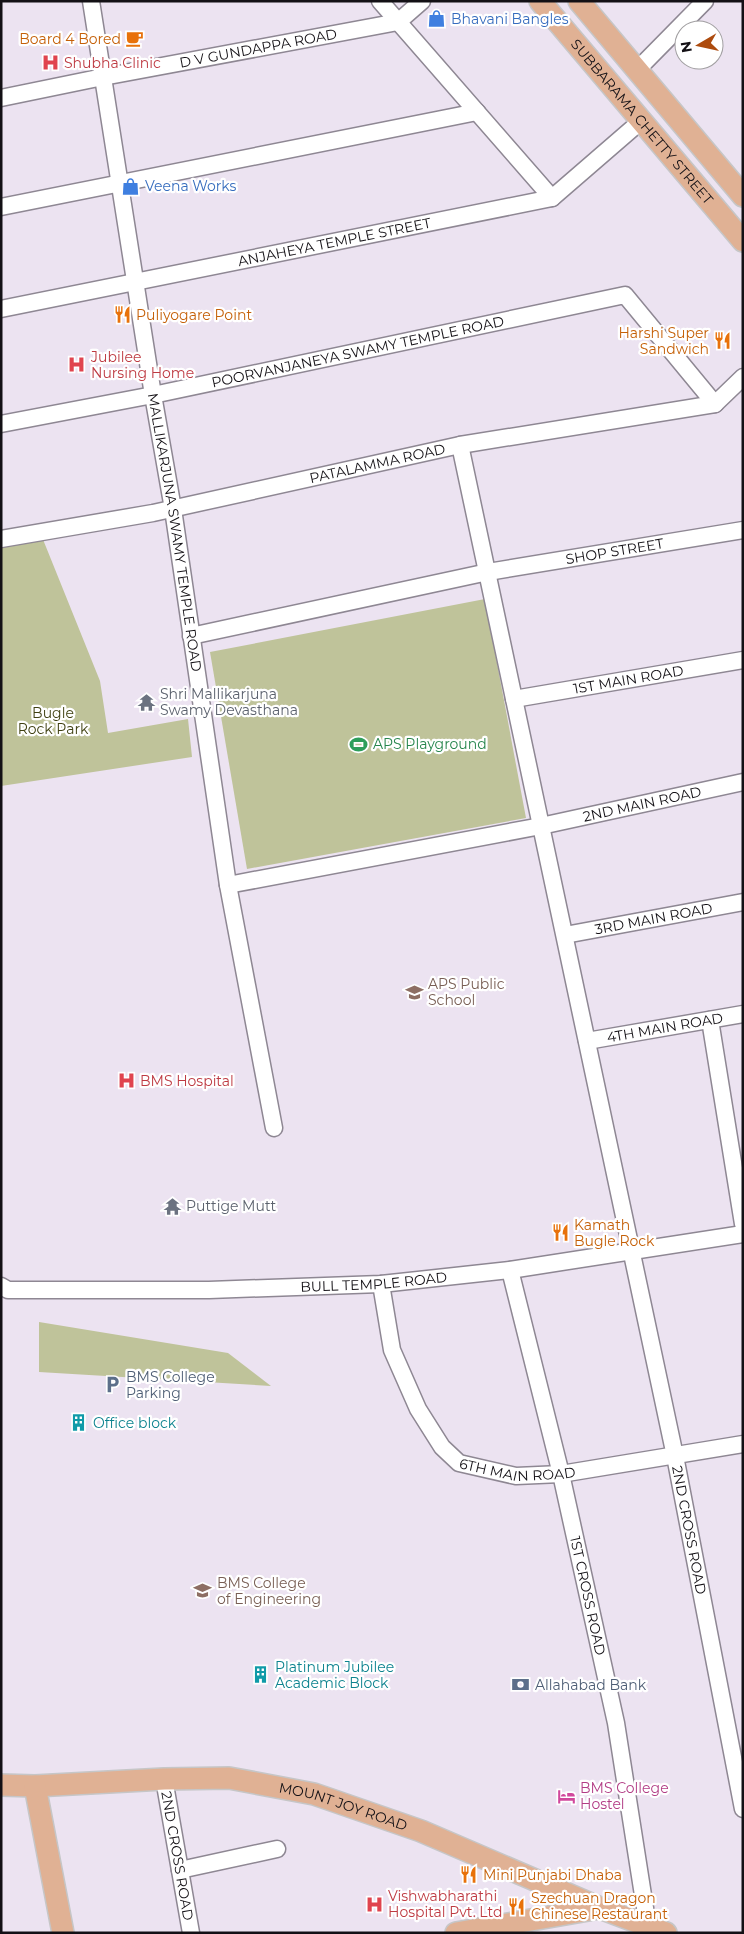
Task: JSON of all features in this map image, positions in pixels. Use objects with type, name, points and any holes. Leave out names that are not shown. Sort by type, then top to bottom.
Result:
[{"type":"main road","name":"SUBBARAMA CHETTY STREET","points":[[540,1],[743,241]]},
{"type":"main road","points":[[579,1],[743,196]]},
{"type":"main road","name":"MOUNT JOY ROAD","points":[[1,1785],[35,1786],[164,1779],[229,1778],[314,1794],[421,1831],[600,1908],[657,1930]]},
{"type":"main road","points":[[35,1786],[63,1933]]},
{"type":"main road","points":[[456,1933],[498,1929],[600,1908]]},
{"type":"street","name":"MALLIKARJUNA SWAMY TEMPLE ROAD","points":[[91,1],[172,509],[228,884],[274,1128]]},
{"type":"street","points":[[380,1],[552,198]]},
{"type":"street","points":[[398,22],[422,1]]},
{"type":"street","points":[[637,70],[705,1]]},
{"type":"street","name":"D V GUNDAPPA ROAD","points":[[1,98],[398,22]]},
{"type":"street","points":[[1,207],[477,112]]},
{"type":"street","name":"ANJAHEYA TEMPLE STREET","points":[[1,309],[552,198],[641,121]]},
{"type":"street","name":"POORVANJANEYA SWAMY TEMPLE ROAD","points":[[1,424],[153,395],[625,294],[715,404]]},
{"type":"street","points":[[715,404],[743,377]]},
{"type":"street","name":"PATALAMMA ROAD","points":[[1,539],[172,509],[460,445],[715,404]]},
{"type":"street","name":"2ND CROSS ROAD","points":[[460,445],[675,1456],[743,1809]]},
{"type":"street","name":"SHOP STREET","points":[[191,636],[488,572],[743,530]]},
{"type":"street","name":"1ST MAIN ROAD","points":[[514,699],[743,660]]},
{"type":"street","name":"2ND MAIN ROAD","points":[[541,826],[743,782]]},
{"type":"street","points":[[228,884],[541,826]]},
{"type":"street","name":"3RD MAIN ROAD","points":[[565,935],[743,902]]},
{"type":"street","name":"4TH MAIN ROAD","points":[[587,1041],[743,1014]]},
{"type":"street","points":[[710,1020],[743,1224]]},
{"type":"street","name":"BULL TEMPLE ROAD","points":[[1,1286],[8,1290],[200,1290],[381,1284],[510,1270],[743,1234]]},
{"type":"street","name":"1ST CROSS ROAD","points":[[510,1270],[561,1474],[616,1723],[657,1930]]},
{"type":"street","name":"6TH MAIN ROAD","points":[[381,1284],[392,1350],[418,1409],[442,1447],[459,1463],[516,1476],[561,1474],[743,1444]]},
{"type":"street","name":"2ND CROSS ROAD","points":[[164,1779],[191,1933]]},
{"type":"street","points":[[180,1870],[277,1849]]},
{"type":"green space","name":"Bugle Rock Park","points":[[42,537],[100,681],[108,733],[188,719],[192,757],[1,786],[1,544]]},
{"type":"green space","points":[[485,599],[526,818],[247,869],[210,652]]},
{"type":"green space","points":[[39,1322],[228,1353],[271,1386],[39,1372]]},
{"type":"place","name":"Bhavani Bangles","points":[[437,19]]},
{"type":"place","name":"Board 4 Bored","points":[[135,39]]},
{"type":"place","name":"Shubha Clinic","points":[[50,63]]},
{"type":"place","name":"Veena Works","points":[[131,186]]},
{"type":"place","name":"Puliyogare Point","points":[[122,315]]},
{"type":"place","name":"Harshi Super Sandwich","points":[[723,341]]},
{"type":"place","name":"Jubilee Nursing Home","points":[[77,365]]},
{"type":"place","name":"Shri Mallikarjuna Swamy Devasthana","points":[[146,702]]},
{"type":"place","name":"APS Playground","points":[[359,744]]},
{"type":"place","name":"APS Public School","points":[[414,992]]},
{"type":"place","name":"BMS Hospital","points":[[126,1081]]},
{"type":"place","name":"Puttige Mutt","points":[[172,1206]]},
{"type":"place","name":"Kamath Bugle Rock","points":[[560,1233]]},
{"type":"place","name":"BMS College Parking","points":[[112,1385]]},
{"type":"place","name":"Office block","points":[[79,1423]]},
{"type":"place","name":"BMS College of Engineering","points":[[203,1591]]},
{"type":"place","name":"Platinum Jubilee Academic Block","points":[[261,1675]]},
{"type":"place","name":"Allahabad Bank","points":[[521,1685]]},
{"type":"place","name":"BMS College Hostel","points":[[566,1796]]},
{"type":"place","name":"Mini Punjabi Dhaba","points":[[469,1875]]},
{"type":"place","name":"Vishwabharathi Hospital Pvt. Ltd","points":[[374,1904]]},
{"type":"place","name":"Szechuan Dragon Chinese Restaurant","points":[[517,1906]]}]
